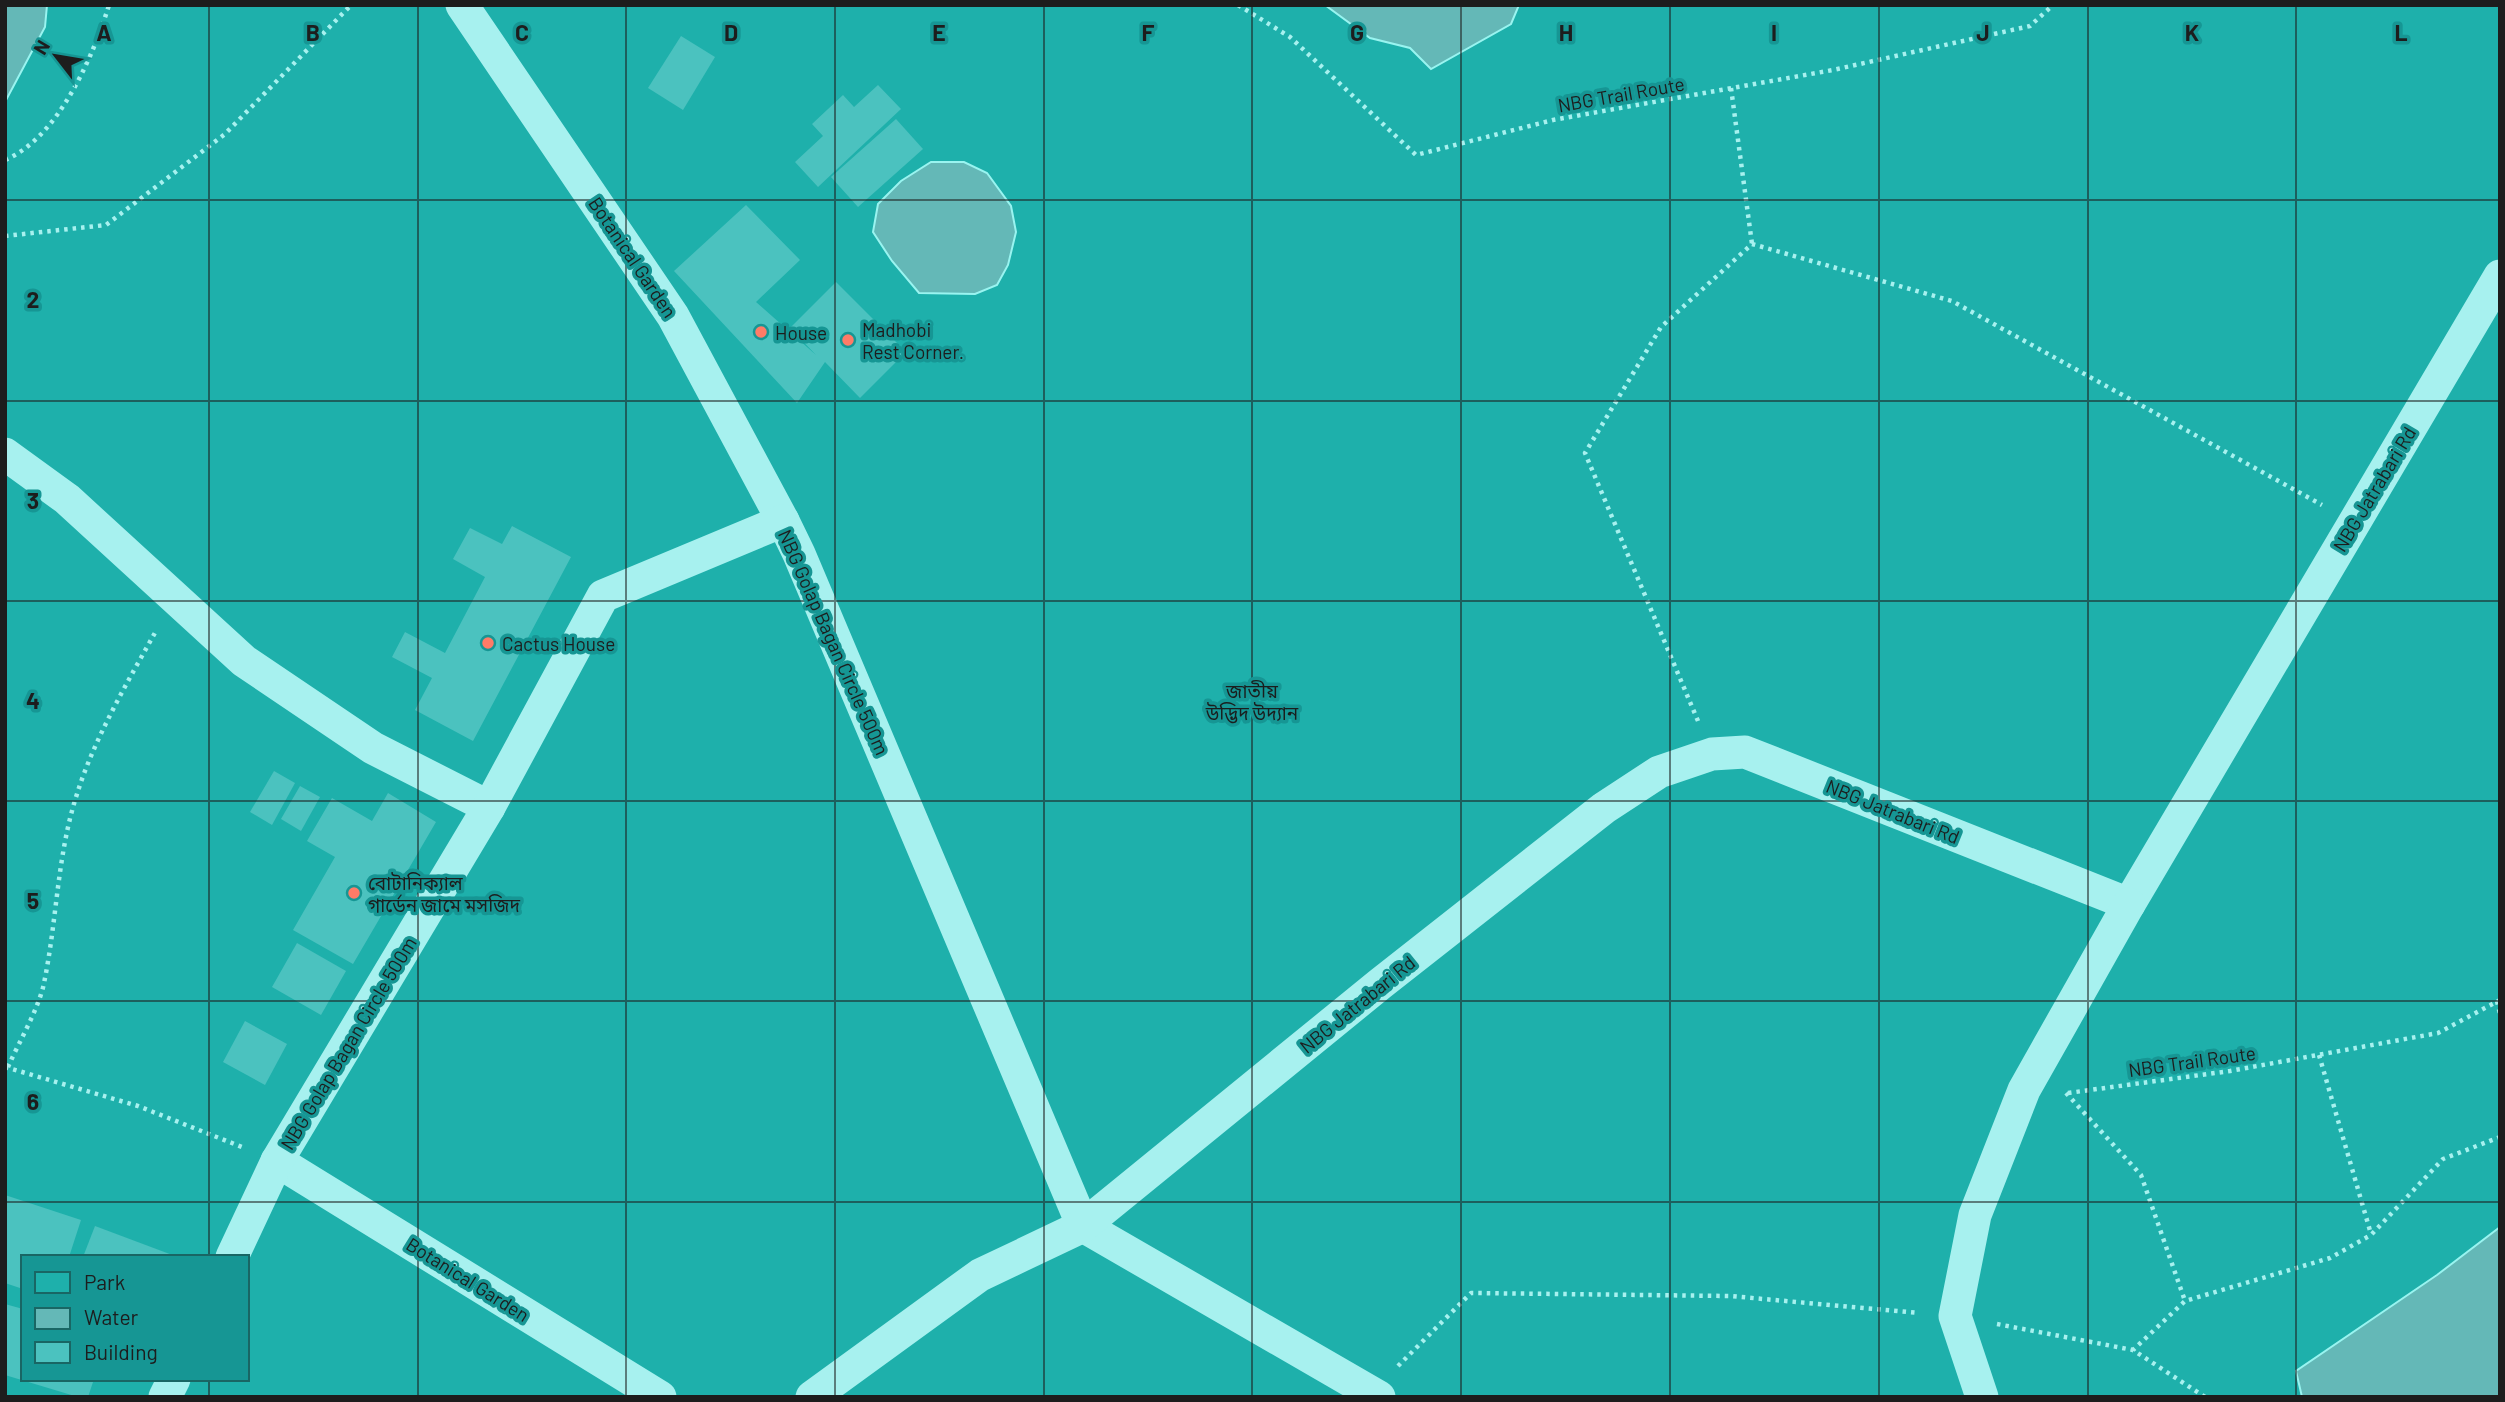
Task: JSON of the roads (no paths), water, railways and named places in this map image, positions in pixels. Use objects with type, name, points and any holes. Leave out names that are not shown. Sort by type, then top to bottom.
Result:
[{"type":"street","name":"Botanical Garden","points":[[462,5],[673,316],[783,521]]},
{"type":"street","name":"NBG Jatrabari Rd","points":[[1083,1226],[1380,984],[1604,808],[1659,772],[1712,754],[1745,752],[2129,904],[2500,276]]},
{"type":"street","points":[[5,454],[67,499],[244,661],[373,748],[489,807]]},
{"type":"street","name":"NBG Golap Bagan Circle 500m","points":[[233,1255],[277,1161],[489,807],[603,596],[783,521],[805,566],[1083,1226]]},
{"type":"street","points":[[1982,1397],[1955,1316],[1975,1215],[2024,1090],[2129,904]]},
{"type":"street","name":"Botanical Garden","points":[[277,1161],[660,1397]]},
{"type":"street","points":[[812,1397],[980,1275],[1083,1226],[1375,1394]]},
{"type":"street","points":[[166,1397],[173,1381]]},
{"type":"water","points":[[5,5],[47,5],[45,27],[5,102]]},
{"type":"water","points":[[1325,5],[1519,5],[1511,24],[1431,69],[1410,48],[1370,38]]},
{"type":"water","points":[[931,162],[964,162],[987,173],[1011,206],[1016,232],[1008,265],[997,285],[975,294],[919,293],[892,261],[873,232],[878,204],[901,181]]},
{"type":"water","points":[[2500,1227],[2500,1397],[2302,1397],[2296,1371],[2437,1275]]},
{"type":"place","name":"House","points":[[761,332]]},
{"type":"place","name":"Madhobi Rest Corner.","points":[[848,340]]},
{"type":"place","name":"Cactus House","points":[[488,643]]},
{"type":"place","name":"বোটানিক্যাল গার্ডেন জামে মসজিদ","points":[[354,893]]},
{"type":"park label","name":"জাতীয় উদ্ভিদ উদ্যান","points":[[1252,701]]}]
